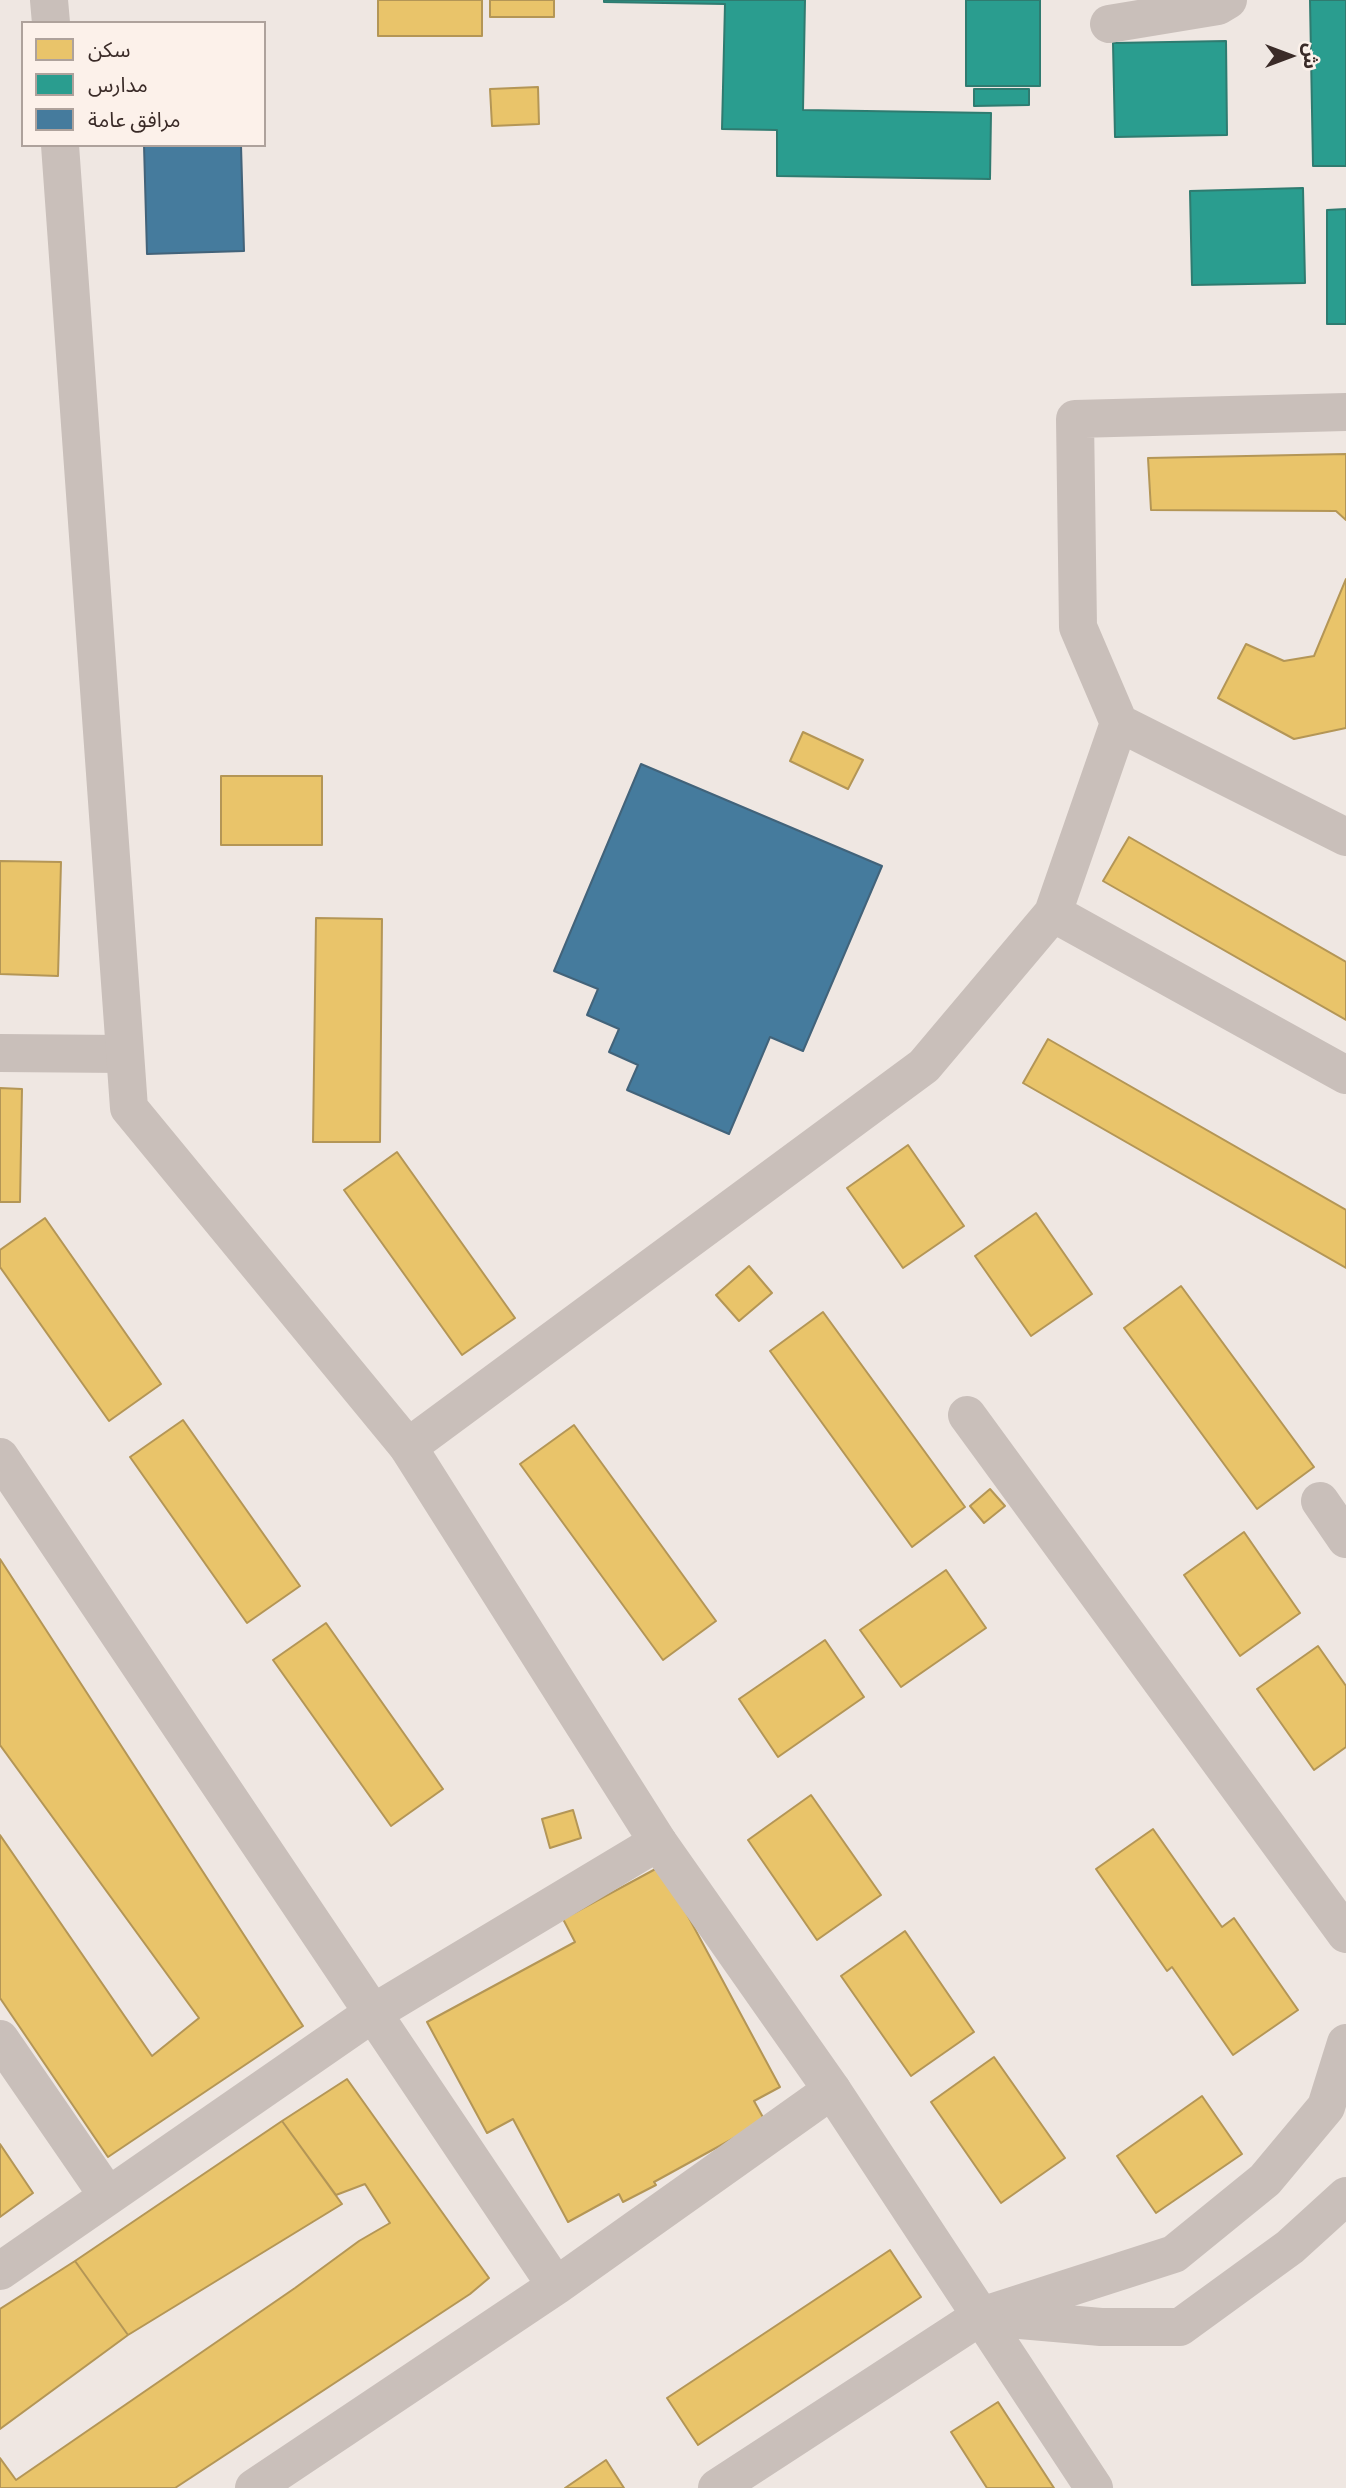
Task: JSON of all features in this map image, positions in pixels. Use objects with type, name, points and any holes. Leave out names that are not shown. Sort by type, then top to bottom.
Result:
[{"type":"street","points":[[49,0],[51,21]]},
{"type":"street","points":[[1109,24],[1218,6],[1228,0]]},
{"type":"street","points":[[60,147],[129,1108],[408,1447],[658,1842],[832,2090],[1094,2488]]},
{"type":"street","points":[[1346,412],[1075,419],[1078,627],[1119,723],[1346,838]]},
{"type":"street","points":[[408,1447],[925,1066],[1053,913],[1119,723]]},
{"type":"street","points":[[1053,913],[1346,1076]]},
{"type":"street","points":[[0,1053],[124,1054]]},
{"type":"street","points":[[967,1415],[1346,1934]]},
{"type":"street","points":[[0,1457],[556,2286]]},
{"type":"street","points":[[1320,1501],[1346,1539]]},
{"type":"street","points":[[0,2271],[373,2013],[658,1842]]},
{"type":"street","points":[[0,2039],[108,2196]]},
{"type":"street","points":[[716,2488],[981,2316],[1174,2254],[1265,2180],[1326,2106],[1346,2043]]},
{"type":"street","points":[[254,2488],[556,2286],[832,2090]]},
{"type":"street","points":[[981,2316],[1101,2327],[1180,2327],[1290,2248],[1346,2196]]},
{"type":"building: سكن","points":[[378,0],[482,0],[482,36],[378,36]]},
{"type":"building: سكن","points":[[490,0],[554,0],[554,17],[490,17]]},
{"type":"building: سكن","points":[[538,87],[539,124],[492,126],[490,89]]},
{"type":"building: سكن","points":[[1346,454],[1346,520],[1336,511],[1151,510],[1148,458]]},
{"type":"building: سكن","points":[[1346,579],[1346,728],[1294,739],[1218,698],[1246,644],[1284,661],[1314,656]]},
{"type":"building: سكن","points":[[803,732],[863,760],[848,789],[790,761]]},
{"type":"building: سكن","points":[[221,776],[322,776],[322,845],[221,845]]},
{"type":"building: سكن","points":[[1129,837],[1346,962],[1346,1020],[1103,881]]},
{"type":"building: سكن","points":[[0,861],[61,862],[58,976],[0,974]]},
{"type":"building: سكن","points":[[316,918],[382,919],[380,1142],[313,1142]]},
{"type":"building: سكن","points":[[1048,1039],[1346,1210],[1346,1268],[1023,1083]]},
{"type":"building: سكن","points":[[0,1088],[22,1089],[20,1202],[0,1202]]},
{"type":"building: سكن","points":[[908,1145],[964,1226],[903,1268],[847,1188]]},
{"type":"building: سكن","points":[[397,1152],[515,1318],[462,1355],[344,1190]]},
{"type":"building: سكن","points":[[1036,1213],[1092,1294],[1031,1336],[975,1256]]},
{"type":"building: سكن","points":[[45,1218],[161,1384],[109,1421],[0,1267],[0,1250]]},
{"type":"building: سكن","points":[[749,1266],[772,1293],[739,1321],[716,1295]]},
{"type":"building: سكن","points":[[1181,1286],[1314,1467],[1257,1509],[1124,1328]]},
{"type":"building: سكن","points":[[823,1312],[965,1507],[912,1547],[770,1351]]},
{"type":"building: سكن","points":[[183,1420],[300,1586],[247,1623],[130,1457]]},
{"type":"building: سكن","points":[[574,1425],[716,1621],[663,1660],[520,1464]]},
{"type":"building: سكن","points":[[990,1489],[1005,1506],[984,1523],[970,1506]]},
{"type":"building: سكن","points":[[1244,1532],[1300,1613],[1240,1656],[1184,1575]]},
{"type":"building: سكن","points":[[0,1559],[303,2026],[108,2157],[0,1998],[0,1835],[152,2056],[199,2018],[0,1745]]},
{"type":"building: سكن","points":[[946,1570],[986,1628],[901,1687],[860,1630]]},
{"type":"building: سكن","points":[[326,1623],[443,1789],[391,1826],[273,1660]]},
{"type":"building: سكن","points":[[825,1640],[864,1697],[778,1757],[739,1699]]},
{"type":"building: سكن","points":[[1318,1646],[1346,1686],[1346,1747],[1314,1770],[1257,1689]]},
{"type":"building: سكن","points":[[811,1795],[881,1895],[817,1940],[748,1840]]},
{"type":"building: سكن","points":[[573,1810],[581,1838],[550,1848],[542,1819]]},
{"type":"building: سكن","points":[[1153,1829],[1222,1927],[1234,1918],[1298,2010],[1233,2055],[1172,1967],[1167,1971],[1096,1869]]},
{"type":"building: سكن","points":[[661,1866],[780,2087],[754,2101],[765,2121],[623,2202],[619,2194],[568,2222],[513,2119],[487,2133],[427,2022],[575,1942],[563,1919]]},
{"type":"building: سكن","points":[[905,1931],[974,2032],[911,2076],[841,1976]]},
{"type":"building: سكن","points":[[994,2057],[1065,2158],[1001,2203],[931,2102]]},
{"type":"building: سكن","points":[[347,2079],[489,2278],[470,2294],[175,2488],[0,2488],[0,2458],[16,2480],[359,2241],[390,2223],[365,2184],[336,2195],[282,2121]]},
{"type":"building: سكن","points":[[1202,2096],[1242,2154],[1156,2213],[1117,2156]]},
{"type":"building: سكن","points":[[282,2121],[342,2204],[128,2335],[75,2261]]},
{"type":"building: سكن","points":[[0,2144],[33,2193],[0,2217]]},
{"type":"building: سكن","points":[[890,2250],[921,2297],[698,2445],[667,2398]]},
{"type":"building: سكن","points":[[75,2261],[128,2335],[0,2429],[0,2309]]},
{"type":"building: سكن","points":[[998,2402],[1054,2488],[987,2488],[951,2432]]},
{"type":"building: سكن","points":[[606,2460],[624,2488],[565,2488]]},
{"type":"building: مدارس","points":[[604,0],[805,0],[803,110],[991,113],[990,179],[777,176],[777,130],[722,129],[725,4]]},
{"type":"building: مدارس","points":[[966,0],[1040,0],[1040,86],[966,86]]},
{"type":"building: مدارس","points":[[1310,0],[1346,0],[1346,166],[1313,166]]},
{"type":"building: مدارس","points":[[1226,41],[1227,135],[1115,137],[1113,43]]},
{"type":"building: مدارس","points":[[974,89],[1029,89],[1029,105],[974,106]]},
{"type":"building: مدارس","points":[[1303,188],[1305,283],[1192,285],[1190,191]]},
{"type":"building: مدارس","points":[[1346,209],[1346,324],[1327,324],[1327,210]]},
{"type":"building: مرافق عامة","points":[[144,147],[241,147],[244,251],[147,254]]},
{"type":"building: مرافق عامة","points":[[641,764],[882,866],[803,1051],[770,1037],[729,1134],[627,1090],[638,1065],[609,1052],[619,1029],[587,1015],[598,989],[554,971]]}]
